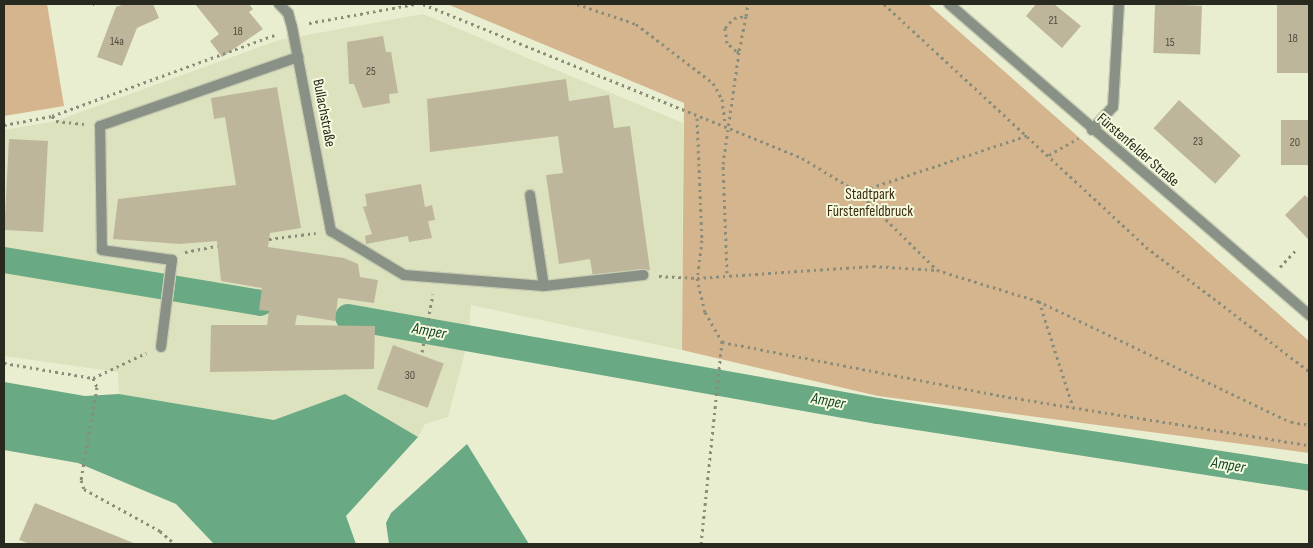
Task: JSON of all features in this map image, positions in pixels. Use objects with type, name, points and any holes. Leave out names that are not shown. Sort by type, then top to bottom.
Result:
[{"type":"street","name":"Bullachstraße","points":[[279,4],[288,13],[292,27],[331,231]]},
{"type":"street","name":"Fürstenfelder Straße","points":[[949,4],[1092,130],[1309,315]]},
{"type":"street","points":[[1092,130],[1113,107],[1119,4]]},
{"type":"street","points":[[161,347],[172,260],[102,250],[100,126],[298,57]]},
{"type":"street","points":[[530,195],[544,286]]},
{"type":"street","points":[[331,231],[404,275],[544,286],[643,275]]},
{"type":"path","points":[[4,125],[52,116],[222,58],[292,27],[416,4]]},
{"type":"path","points":[[423,4],[726,130],[802,158],[858,192],[937,270]]},
{"type":"path","points":[[577,4],[636,24],[713,83],[722,99],[726,130]]},
{"type":"path","points":[[727,272],[723,164],[726,130],[748,4]]},
{"type":"path","points":[[884,4],[1028,135],[1146,247],[1309,371]]},
{"type":"path","points":[[739,52],[727,43],[724,34],[730,20],[746,16]]},
{"type":"path","points":[[52,116],[56,121],[100,126]]},
{"type":"path","points":[[697,118],[702,240],[697,278],[705,312],[722,342],[701,544]]},
{"type":"path","points":[[1049,155],[1092,130]]},
{"type":"path","points":[[858,192],[1028,135]]},
{"type":"path","points":[[269,239],[331,231]]},
{"type":"path","points":[[172,260],[192,249],[217,246]]},
{"type":"path","points":[[643,275],[697,278],[727,272],[873,266],[937,270],[1038,301],[1290,422],[1309,425]]},
{"type":"path","points":[[1038,301],[1073,408]]},
{"type":"path","points":[[422,352],[429,313]]},
{"type":"path","points":[[722,342],[1073,408],[1309,445]]},
{"type":"path","points":[[4,363],[93,378],[103,370],[161,347]]},
{"type":"path","points":[[93,378],[97,387],[81,480],[84,489],[143,521],[175,544]]},
{"type":"shaded area","points":[[423,14],[683,123],[682,350],[471,305],[468,341],[448,417],[425,424],[418,437],[345,395],[274,420],[119,394],[118,372],[4,356],[4,130],[56,121],[279,40]]},
{"type":"shaded area","points":[[4,382],[85,396],[119,394],[274,420],[345,394],[418,437],[346,516],[356,544],[214,544],[176,504],[78,463],[4,450]]},
{"type":"shaded area","points":[[467,444],[529,544],[389,544],[386,523],[391,513]]},
{"type":"green space","points":[[4,4],[47,4],[64,106],[4,116]]},
{"type":"green space","name":"Stadtpark Fürstenfeldbruck","points":[[447,4],[928,4],[1309,341],[1309,453],[878,396],[682,350],[684,103]]},
{"type":"building","points":[[125,4],[153,4],[159,18],[137,28],[122,66],[97,57],[116,7]]},
{"type":"building","points":[[195,4],[249,4],[253,9],[249,12],[263,29],[222,57],[210,41],[219,34]]},
{"type":"building","points":[[1036,4],[1054,4],[1081,26],[1062,48],[1026,16]]},
{"type":"building","points":[[1155,4],[1202,6],[1200,55],[1153,53]]},
{"type":"building","points":[[1277,4],[1309,4],[1309,73],[1277,73]]},
{"type":"building","points":[[383,36],[386,52],[391,52],[398,93],[389,94],[390,103],[363,108],[354,84],[349,84],[347,42]]},
{"type":"building","points":[[566,79],[569,101],[609,95],[614,128],[630,126],[650,270],[593,277],[590,259],[559,264],[546,175],[563,173],[558,136],[430,152],[427,99]]},
{"type":"building","points":[[277,87],[301,228],[270,233],[268,247],[344,258],[358,264],[360,277],[378,280],[374,303],[338,298],[335,321],[297,315],[295,325],[375,326],[374,369],[210,372],[211,325],[267,325],[269,311],[259,310],[262,288],[221,281],[217,241],[180,244],[113,239],[118,199],[236,185],[225,117],[214,119],[211,98]]},
{"type":"building","points":[[1179,100],[1241,156],[1215,184],[1154,128]]},
{"type":"building","points":[[1281,120],[1309,120],[1309,165],[1281,165]]},
{"type":"building","points":[[9,139],[48,141],[43,232],[4,230]]},
{"type":"building","points":[[421,184],[425,207],[432,205],[435,220],[428,221],[432,238],[409,242],[408,236],[366,244],[365,236],[372,234],[363,207],[367,206],[365,194]]},
{"type":"building","points":[[1305,195],[1309,199],[1309,240],[1285,215]]},
{"type":"building","points":[[393,345],[444,363],[428,408],[377,389]]},
{"type":"building","points":[[35,503],[136,544],[30,544],[19,540]]},
{"type":"waterway","name":"Amper","points":[[4,260],[260,303]]},
{"type":"waterway","name":"Amper","points":[[348,317],[878,411],[1309,478]]}]
